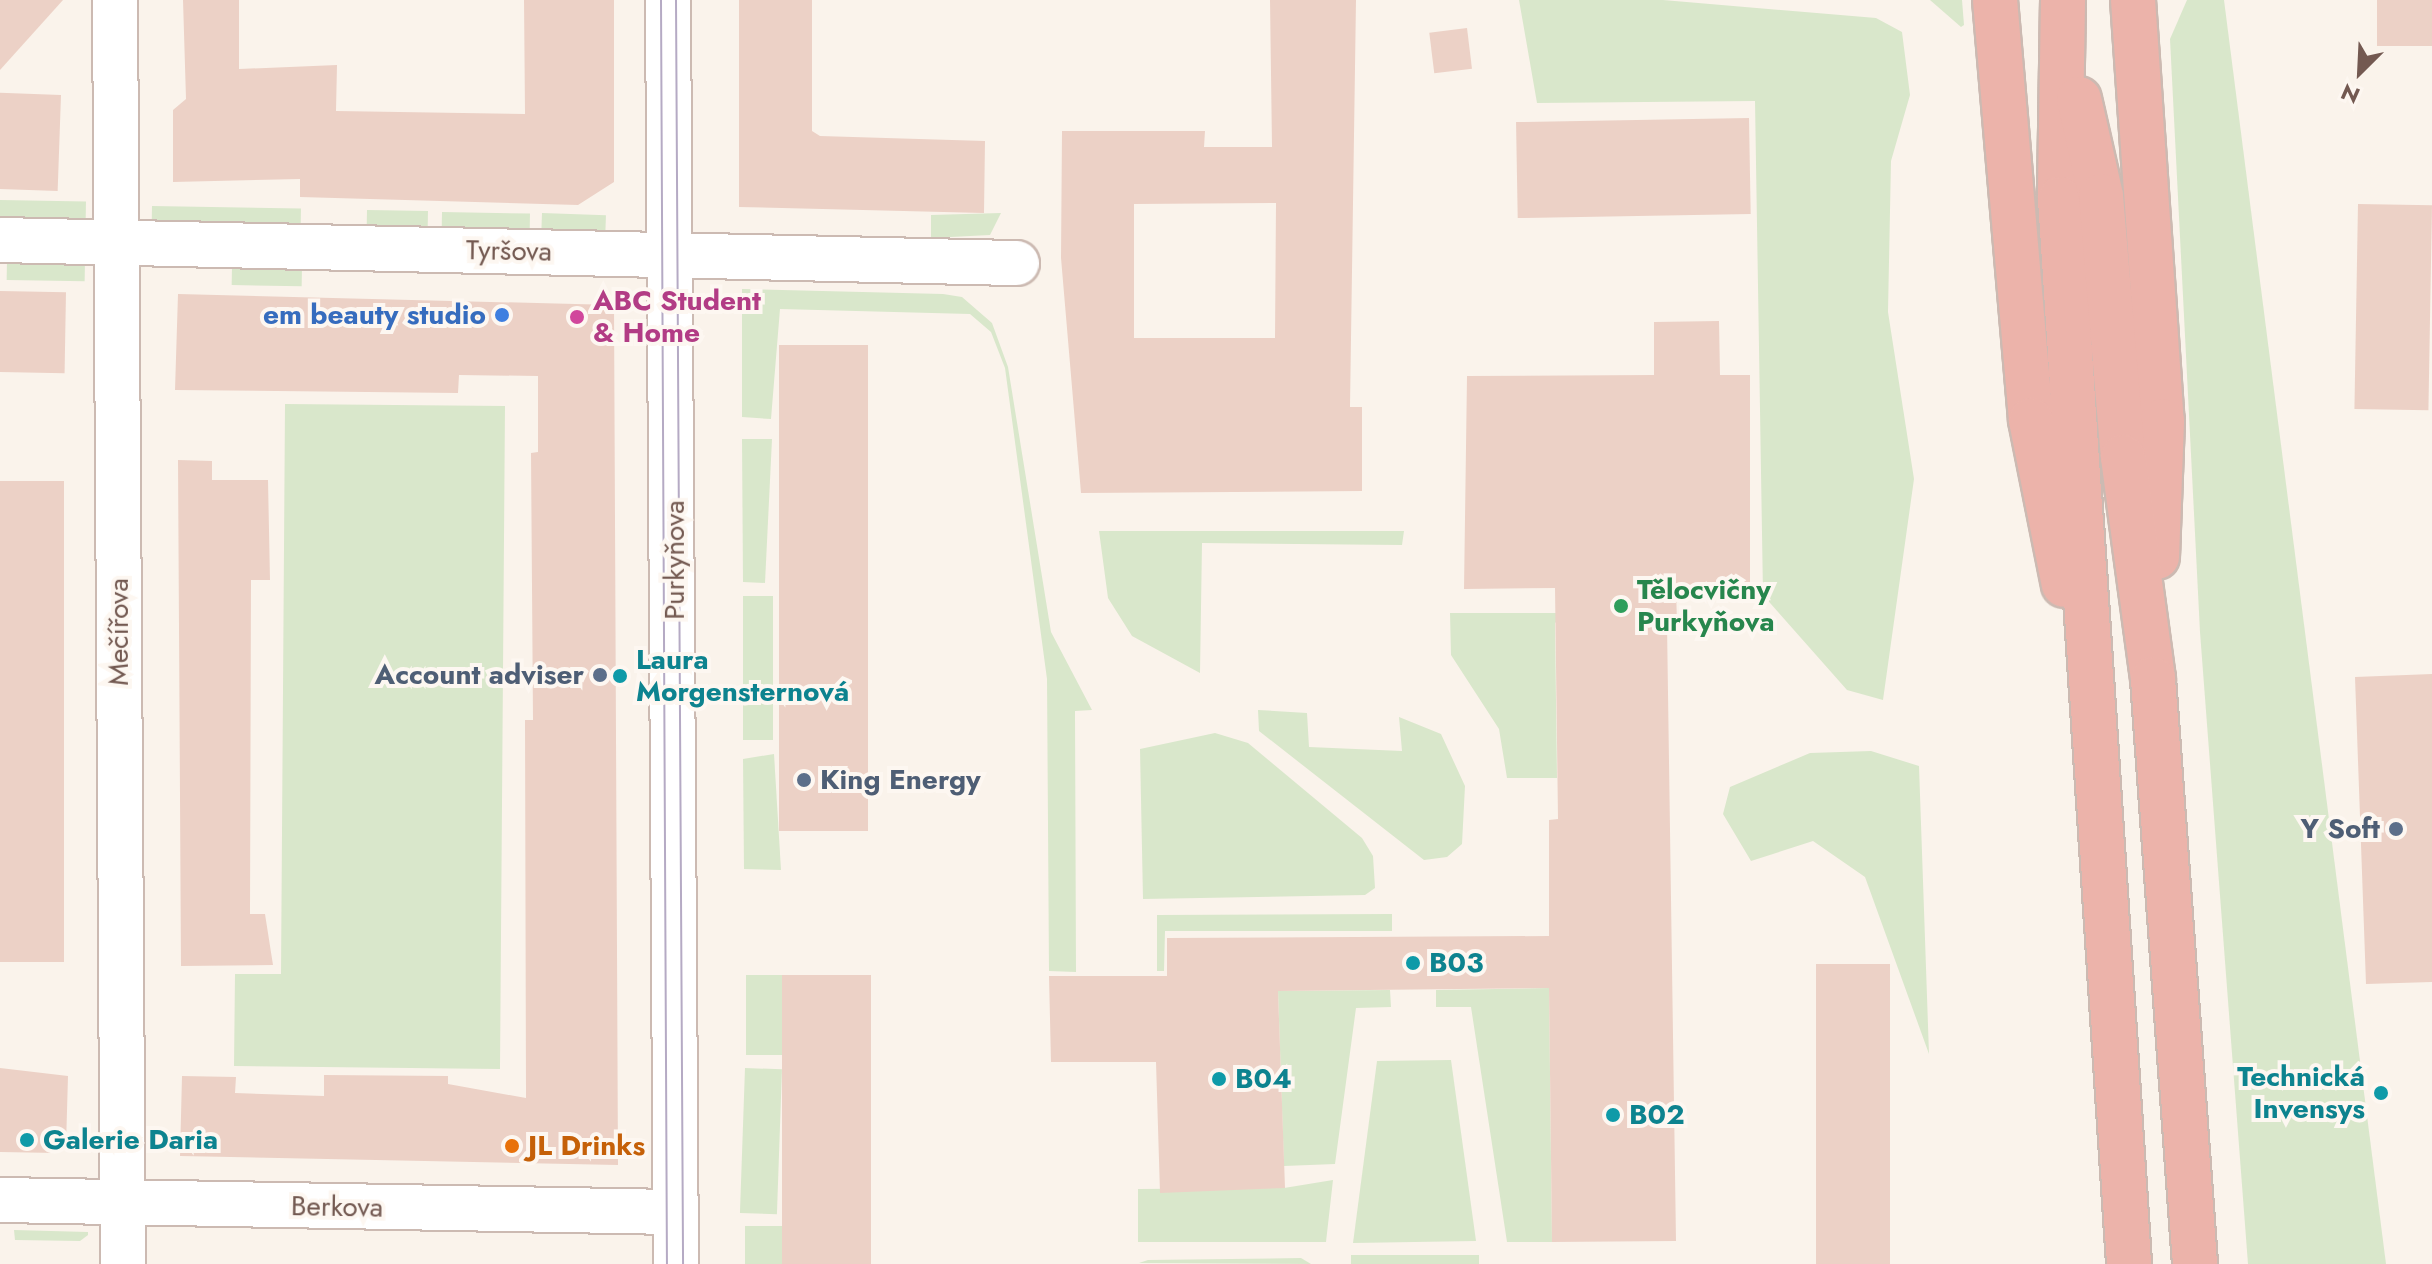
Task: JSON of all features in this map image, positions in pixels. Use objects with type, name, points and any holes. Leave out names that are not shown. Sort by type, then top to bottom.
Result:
[{"type":"highway","points":[[1995,0],[2031,420],[2088,706]]},
{"type":"highway","points":[[2133,0],[2162,421],[2153,679]]},
{"type":"highway","points":[[2064,19],[2060,199],[2082,460],[2088,706],[2129,1264]]},
{"type":"highway","points":[[2064,19],[2101,196],[2123,457],[2153,679],[2195,1264]]},
{"type":"street","name":"Mečířova","points":[[115,0],[123,1264]]},
{"type":"street","name":"Purkyňova","points":[[668,0],[676,1264]]},
{"type":"street","name":"Tyršova","points":[[0,240],[1017,263]]},
{"type":"street","name":"Berkova","points":[[0,1200],[675,1212]]},
{"type":"green space","points":[[1519,0],[1663,0],[1876,18],[1902,32],[1910,95],[1891,161],[1888,312],[1914,479],[1883,700],[1847,690],[1763,595],[1755,101],[1537,103]]},
{"type":"green space","points":[[1930,0],[1962,0],[1964,25],[1961,27]]},
{"type":"green space","points":[[2187,0],[2224,0],[2386,1264],[2248,1264],[2200,632],[2170,39]]},
{"type":"green space","points":[[0,200],[86,202],[86,218],[0,217]]},
{"type":"green space","points":[[152,206],[301,209],[301,227],[152,224]]},
{"type":"green space","points":[[367,210],[428,211],[428,229],[367,228]]},
{"type":"green space","points":[[442,212],[530,214],[530,231],[442,229]]},
{"type":"green space","points":[[542,213],[606,215],[605,234],[541,232]]},
{"type":"green space","points":[[1001,213],[990,235],[931,238],[931,215]]},
{"type":"green space","points":[[7,260],[85,261],[85,281],[7,280]]},
{"type":"green space","points":[[232,266],[302,267],[302,286],[232,285]]},
{"type":"green space","points":[[742,289],[943,294],[962,297],[992,323],[1008,367],[1051,632],[1092,710],[1075,711],[1076,972],[1049,971],[1047,679],[1005,368],[991,332],[970,314],[780,309],[771,419],[742,417]]},
{"type":"green space","points":[[285,404],[505,406],[500,1069],[234,1066],[235,974],[281,974]]},
{"type":"green space","points":[[742,439],[772,439],[765,583],[743,582]]},
{"type":"green space","points":[[1099,531],[1404,531],[1402,545],[1202,543],[1200,673],[1132,636],[1108,598]]},
{"type":"green space","points":[[743,596],[773,596],[773,740],[743,740]]},
{"type":"green space","points":[[1450,613],[1566,613],[1555,623],[1557,778],[1507,778],[1499,729],[1451,655]]},
{"type":"green space","points":[[1258,710],[1307,713],[1309,747],[1402,751],[1399,717],[1441,734],[1465,786],[1462,844],[1447,857],[1424,860],[1259,731]]},
{"type":"green space","points":[[1215,733],[1248,743],[1362,838],[1373,856],[1375,888],[1365,895],[1143,899],[1140,749]]},
{"type":"green space","points":[[1871,751],[1919,766],[1929,1054],[1865,877],[1813,841],[1751,861],[1723,814],[1730,787],[1810,753]]},
{"type":"green space","points":[[774,754],[781,870],[744,869],[743,759]]},
{"type":"green space","points":[[1392,914],[1392,931],[1165,931],[1164,971],[1157,971],[1157,915]]},
{"type":"green space","points":[[746,975],[782,975],[782,1055],[746,1055]]},
{"type":"green space","points":[[1549,988],[1552,1242],[1507,1242],[1471,1007],[1436,1007],[1436,990]]},
{"type":"green space","points":[[1390,990],[1391,1007],[1356,1008],[1335,1164],[1284,1166],[1278,991]]},
{"type":"green space","points":[[1451,1060],[1476,1241],[1353,1243],[1377,1061]]},
{"type":"green space","points":[[745,1068],[782,1069],[777,1214],[740,1213]]},
{"type":"green space","points":[[1333,1180],[1326,1242],[1138,1242],[1138,1189],[1284,1188]]},
{"type":"green space","points":[[745,1226],[782,1226],[782,1264],[745,1264]]},
{"type":"green space","points":[[14,1230],[88,1232],[88,1235],[80,1241],[15,1240]]},
{"type":"green space","points":[[1351,1255],[1479,1255],[1479,1264],[1351,1264]]},
{"type":"green space","points":[[1301,1258],[1311,1264],[1139,1263],[1148,1260]]},
{"type":"building","points":[[0,0],[63,0],[0,70]]},
{"type":"building","points":[[183,0],[239,0],[239,69],[337,65],[336,111],[525,114],[524,0],[614,0],[614,182],[578,205],[300,197],[300,179],[173,182],[173,110],[186,99]]},
{"type":"building","points":[[739,0],[812,0],[812,131],[820,136],[985,141],[984,213],[739,207]]},
{"type":"building","points":[[1270,0],[1356,0],[1350,407],[1362,407],[1362,491],[1081,493],[1061,258],[1062,131],[1205,131],[1204,147],[1272,147]],"holes":[[[1276,203],[1275,338],[1134,338],[1134,204]]]},
{"type":"building","points":[[2377,0],[2432,0],[2432,46],[2377,46]]},
{"type":"building","points":[[1467,28],[1472,69],[1434,73],[1429,33]]},
{"type":"building","points":[[0,93],[61,95],[58,191],[0,189]]},
{"type":"building","points":[[1749,118],[1751,214],[1518,218],[1516,122]]},
{"type":"building","points":[[2358,204],[2432,205],[2428,410],[2354,409]]},
{"type":"building","points":[[0,291],[66,292],[65,373],[0,372]]},
{"type":"building","points":[[178,294],[614,305],[618,1165],[180,1156],[182,1076],[236,1077],[235,1093],[324,1096],[324,1075],[448,1076],[448,1084],[526,1098],[525,720],[533,720],[531,453],[538,452],[538,376],[459,375],[458,393],[175,390]]},
{"type":"building","points":[[1719,321],[1720,375],[1750,375],[1750,587],[1676,587],[1677,624],[1667,624],[1676,1241],[1552,1242],[1549,988],[1278,991],[1285,1188],[1160,1193],[1156,1062],[1051,1062],[1049,976],[1167,976],[1167,938],[1549,936],[1549,820],[1558,819],[1555,588],[1464,589],[1467,376],[1654,375],[1654,322]]},
{"type":"building","points":[[779,345],[868,345],[868,831],[779,831]]},
{"type":"building","points":[[178,460],[212,461],[212,480],[268,480],[270,580],[251,580],[250,914],[265,914],[273,965],[181,966]]},
{"type":"building","points":[[0,481],[64,481],[64,962],[0,962]]},
{"type":"building","name":"Y Soft","points":[[2432,674],[2432,982],[2366,984],[2355,677]]},
{"type":"building","points":[[1816,964],[1890,964],[1890,1264],[1816,1264]]},
{"type":"building","points":[[782,975],[871,975],[871,1264],[782,1264]]},
{"type":"building","points":[[0,1068],[68,1076],[66,1146],[57,1146],[57,1153],[0,1152]]},
{"type":"tram line","points":[[661,0],[667,1264]]},
{"type":"tram line","points":[[676,0],[683,1264]]},
{"type":"place","name":"em beauty studio","points":[[502,315]]},
{"type":"place","name":"ABC Student & Home","points":[[577,317]]},
{"type":"place","name":"Tělocvičny Purkyňova","points":[[1621,606]]},
{"type":"place","name":"Account adviser","points":[[600,675]]},
{"type":"place","name":"Laura Morgensternová","points":[[620,676]]},
{"type":"place","name":"King Energy","points":[[804,780]]},
{"type":"place","name":"Y Soft","points":[[2396,829]]},
{"type":"place","name":"B03","points":[[1413,963]]},
{"type":"place","name":"B04","points":[[1219,1079]]},
{"type":"place","name":"Technická Invensys","points":[[2381,1093]]},
{"type":"place","name":"B02","points":[[1613,1115]]},
{"type":"place","name":"Galerie Daria","points":[[27,1140]]},
{"type":"place","name":"JL Drinks","points":[[512,1146]]}]
